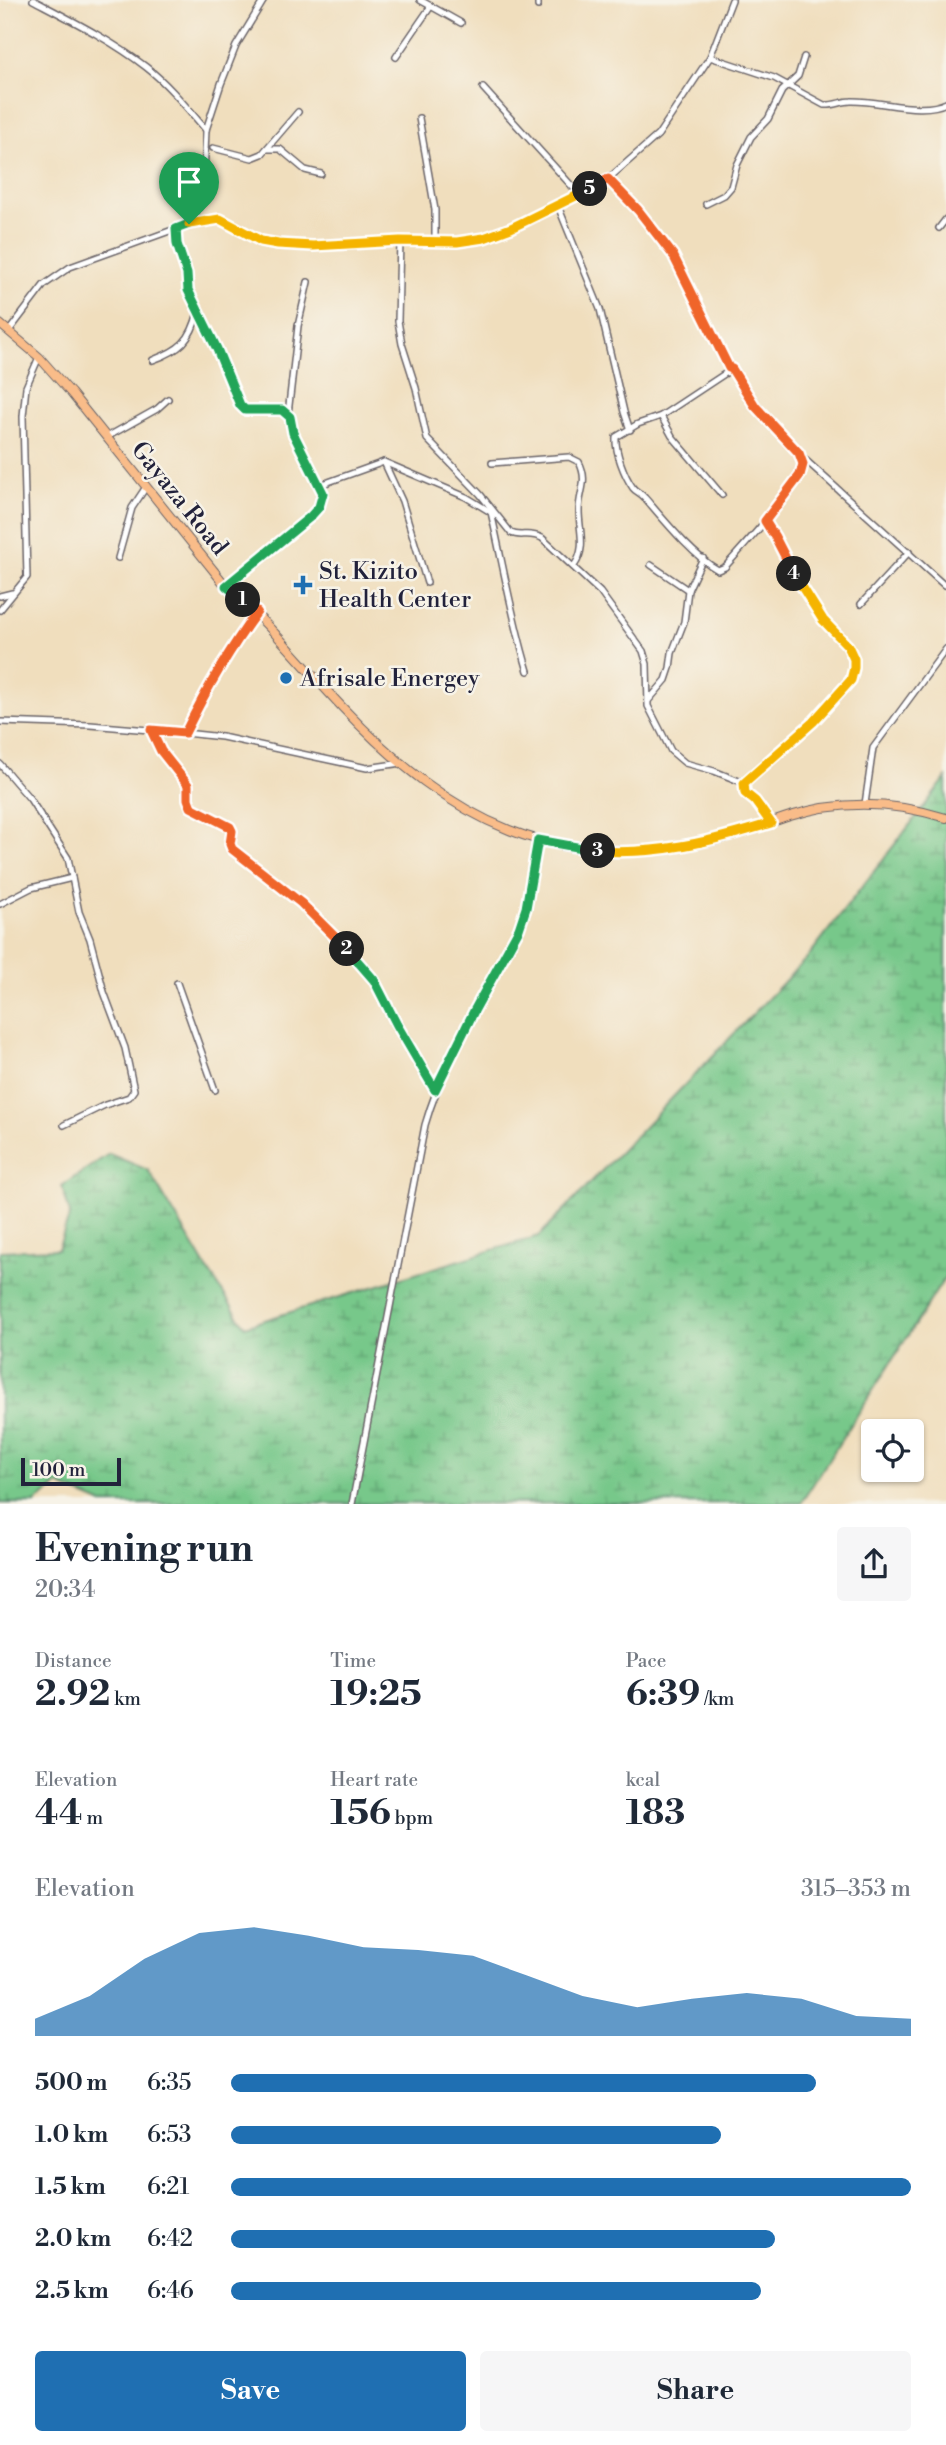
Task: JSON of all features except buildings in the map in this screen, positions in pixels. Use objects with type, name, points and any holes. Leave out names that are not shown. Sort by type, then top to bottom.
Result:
[{"type":"main road","name":"Gayaza Road","points":[[0,324],[39,357],[226,586],[257,612],[344,709],[402,764],[431,789],[462,808],[503,829],[538,840],[599,851],[648,852],[718,840],[811,811],[865,804],[900,807],[946,818]]},
{"type":"street","points":[[33,0],[99,35],[147,67],[205,131]]},
{"type":"street","points":[[189,224],[205,195],[205,131],[232,56],[264,0]]},
{"type":"street","points":[[420,0],[461,23]]},
{"type":"street","points":[[9,331],[44,285],[70,267],[189,224],[220,219],[261,241],[313,246],[400,241],[457,242],[484,238],[528,221],[608,179],[658,135],[668,124],[710,57],[732,0]]},
{"type":"street","points":[[396,57],[431,6]]},
{"type":"street","points":[[710,57],[774,78],[824,105],[833,106],[850,101],[926,108],[946,103]]},
{"type":"street","points":[[706,204],[724,195],[731,187],[737,165],[751,137],[768,119],[782,91],[798,76],[804,57]]},
{"type":"street","points":[[483,88],[579,194]]},
{"type":"street","points":[[213,148],[252,158],[262,154],[298,112]]},
{"type":"street","points":[[419,118],[435,210],[435,241]]},
{"type":"street","points":[[267,149],[280,149],[305,170],[321,174]]},
{"type":"street","points":[[608,179],[638,210],[673,255],[722,356],[755,406],[799,453],[944,585]]},
{"type":"street","points":[[558,206],[600,309],[630,429]]},
{"type":"street","points":[[939,228],[946,219]]},
{"type":"street","points":[[176,229],[177,244],[187,274],[188,290],[217,349],[240,405],[245,410],[282,410],[288,414]]},
{"type":"street","points":[[400,241],[398,321],[427,439],[480,494],[511,533],[534,534],[574,566],[600,592],[643,651],[647,664],[648,706],[671,751],[685,763],[744,783]]},
{"type":"street","points":[[226,586],[319,507],[323,498],[320,485],[293,433],[288,414],[298,326],[308,282]]},
{"type":"street","points":[[153,360],[180,347],[189,339],[198,313]]},
{"type":"street","points":[[0,610],[27,577],[23,416],[26,387],[39,357]]},
{"type":"street","points":[[732,369],[662,416],[616,437],[615,444],[634,490],[642,494],[665,522],[703,558],[714,568],[722,570],[765,521],[800,475],[803,464],[799,453]]},
{"type":"street","points":[[107,437],[168,400]]},
{"type":"street","points":[[662,416],[672,436],[722,495]]},
{"type":"street","points":[[492,463],[569,457],[579,462],[585,473],[579,511],[582,541],[580,557],[574,566]]},
{"type":"street","points":[[383,461],[402,501],[427,583]]},
{"type":"street","points":[[320,485],[383,461],[466,497],[494,514],[517,637],[527,671]]},
{"type":"street","points":[[118,558],[132,508],[146,487]]},
{"type":"street","points":[[744,783],[813,722],[851,680],[854,668],[854,659],[848,646],[823,620],[788,565],[765,521]]},
{"type":"street","points":[[861,604],[909,552]]},
{"type":"street","points":[[648,701],[666,680],[672,653],[684,622],[688,590],[703,558]]},
{"type":"street","points":[[651,565],[688,590]]},
{"type":"street","points":[[0,596],[15,592]]},
{"type":"street","points":[[185,733],[232,646],[257,612]]},
{"type":"street","points":[[865,804],[869,761],[873,748],[946,649]]},
{"type":"street","points":[[0,722],[185,733],[222,737],[367,768],[402,764]]},
{"type":"street","points":[[151,730],[161,751],[188,785],[191,807],[230,827],[232,849],[301,903],[365,968],[435,1090]]},
{"type":"street","points":[[0,764],[30,799],[68,858],[79,912],[125,1048],[134,1090],[129,1097],[105,1105],[64,1125]]},
{"type":"street","points":[[744,783],[745,793],[755,801],[771,823]]},
{"type":"street","points":[[352,1503],[422,1138],[435,1090],[468,1022],[519,929],[526,908],[538,840]]},
{"type":"street","points":[[0,904],[31,887],[72,878]]},
{"type":"street","points":[[177,983],[215,1090]]},
{"type":"green space","points":[[946,778],[946,1276],[801,1503],[103,1504],[58,1485],[35,1503],[0,1503],[0,1251],[58,1249],[70,1214],[62,1186],[109,1154],[148,1170],[245,1326],[539,1236],[807,958]]},
{"type":"place","name":"St. Kizito Health Center","points":[[303,585]]},
{"type":"place","name":"Afrisale Energey","points":[[286,678]]},
{"type":"route","points":[[608,179],[668,247],[729,368],[773,428],[799,453],[803,464],[800,475],[788,493],[765,521],[788,565],[823,620],[848,646],[854,659],[854,668],[851,680],[813,722],[744,783],[745,793],[755,801],[771,823],[718,840],[648,852],[599,851],[538,840],[526,908],[519,929],[435,1090],[365,968],[301,903],[232,849],[230,827],[200,813],[188,804],[188,785],[161,751],[151,730],[185,733],[232,646],[257,612],[226,586],[310,517],[323,498],[320,485],[296,440],[286,412],[245,410],[240,405],[217,349],[188,290],[187,274],[177,244],[176,229],[189,224],[220,219],[261,241],[278,244],[313,246],[400,241],[457,242],[484,238],[528,221],[608,179]]}]
